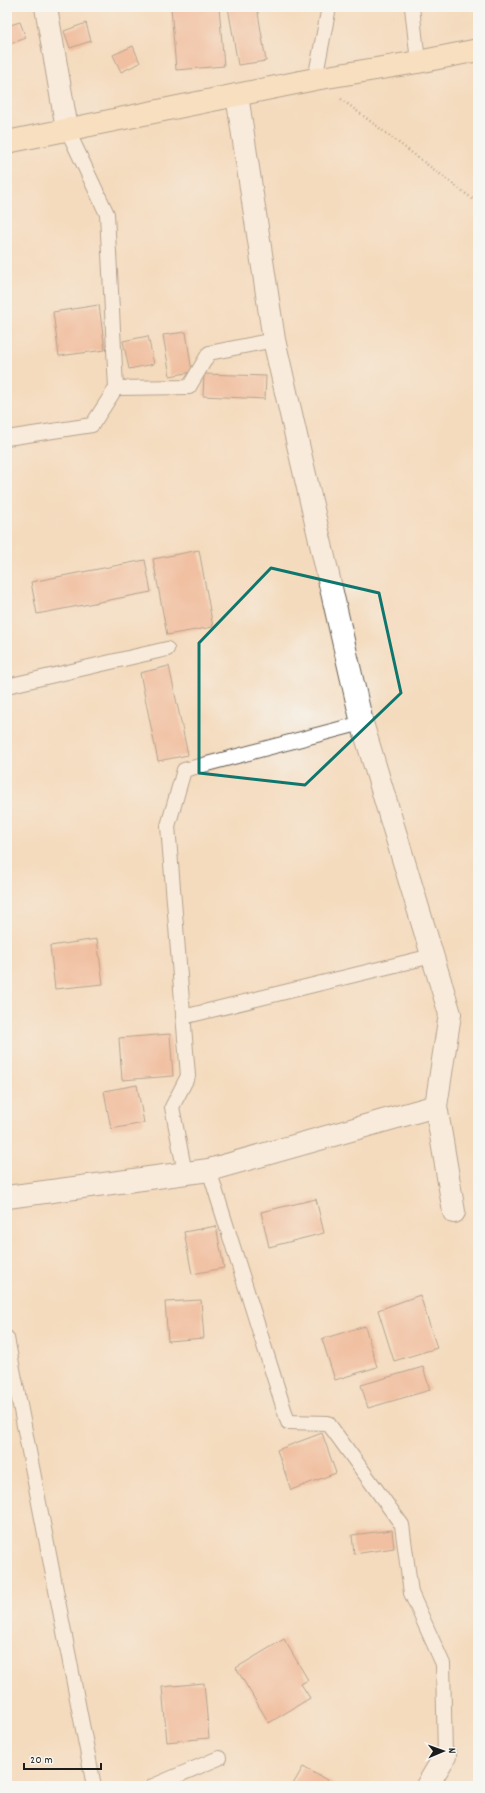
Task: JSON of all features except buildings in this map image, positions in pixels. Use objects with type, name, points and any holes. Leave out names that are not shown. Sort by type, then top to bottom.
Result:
[{"type":"main road","points":[[7,142],[237,94],[478,50]]},
{"type":"street","points":[[46,7],[68,129]]},
{"type":"street","points":[[237,94],[274,340],[362,723],[450,1014],[436,1106],[454,1212]]},
{"type":"street","points":[[7,1197],[209,1170],[436,1106]]},
{"type":"street","points":[[427,1786],[445,1756]]},
{"type":"lane","points":[[315,79],[329,7]]},
{"type":"lane","points":[[412,7],[418,62]]},
{"type":"lane","points":[[7,438],[92,425],[116,388],[106,214],[68,129]]},
{"type":"lane","points":[[116,388],[189,387],[209,353],[274,340]]},
{"type":"lane","points":[[7,686],[167,649]]},
{"type":"lane","points":[[185,1172],[172,1107],[188,1076],[168,826],[184,770],[362,723]]},
{"type":"lane","points":[[183,1017],[432,956]]},
{"type":"lane","points":[[209,1170],[288,1422],[328,1423],[402,1525],[411,1593],[443,1664],[445,1756]]},
{"type":"lane","points":[[7,1338],[94,1786]]},
{"type":"lane","points":[[153,1786],[219,1758]]},
{"type":"path","points":[[315,79],[478,203]]},
{"type":"highlighted area","points":[[271,568],[379,593],[401,693],[305,785],[199,773],[199,643]]}]
